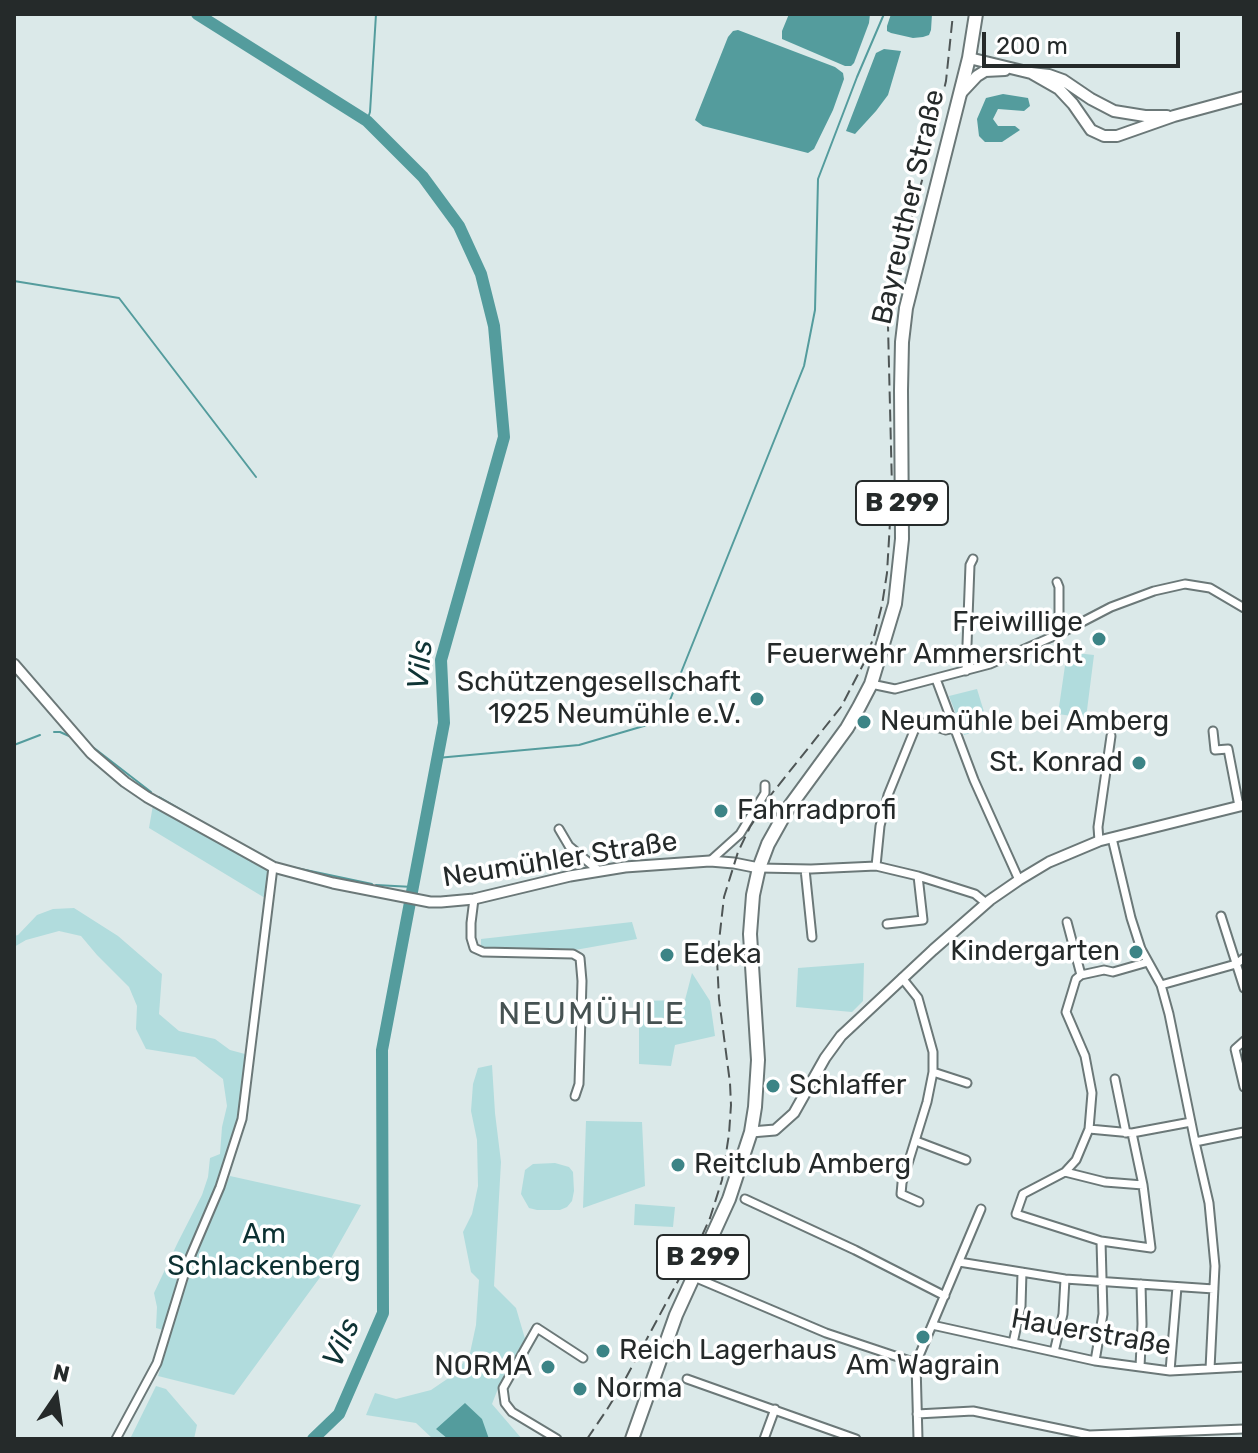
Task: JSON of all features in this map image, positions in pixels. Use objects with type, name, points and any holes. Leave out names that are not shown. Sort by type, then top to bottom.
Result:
[{"type":"main road","name":"Bayreuther Straße","points":[[871,684],[895,604],[902,539],[901,381],[906,308],[969,58],[976,14]]},
{"type":"main road","points":[[969,58],[1019,69],[1051,83],[1065,94],[1087,125],[1100,135],[1110,137],[1244,97]]},
{"type":"main road","points":[[960,94],[985,71],[1019,69]]},
{"type":"main road","points":[[1031,73],[1063,80],[1114,111],[1145,116],[1174,116]]},
{"type":"main road","name":"B 299","points":[[632,1439],[676,1315],[729,1199],[751,1132],[758,1060],[750,934],[759,868],[787,810],[847,728],[871,684]]},
{"type":"street","points":[[966,671],[970,565],[973,559]]},
{"type":"street","points":[[1057,582],[1061,633]]},
{"type":"street","points":[[871,684],[895,689],[990,664],[1111,607],[1154,591],[1185,584],[1210,588],[1244,608]]},
{"type":"street","name":"Neumühler Straße","points":[[14,664],[91,753],[125,782],[273,867],[333,883],[430,902],[474,899],[570,876],[653,864],[710,861],[759,868]]},
{"type":"street","points":[[936,679],[974,780],[1019,880]]},
{"type":"street","points":[[876,866],[880,826],[888,795],[914,731],[924,723],[946,730],[955,728]]},
{"type":"street","points":[[751,1132],[775,1130],[794,1113],[841,1036],[986,903],[1019,880],[1049,862],[1099,841],[1241,805],[1228,749],[1215,750],[1213,731]]},
{"type":"street","points":[[1099,841],[1098,827],[1111,736]]},
{"type":"street","name":"Neumühler Straße","points":[[710,861],[740,834],[765,793],[765,785]]},
{"type":"street","points":[[559,829],[569,846],[599,871]]},
{"type":"street","points":[[1112,838],[1141,949],[1161,985],[1169,1014],[1209,1203],[1215,1266],[1210,1369]]},
{"type":"street","points":[[759,868],[876,866],[975,894],[986,903]]},
{"type":"street","points":[[116,1439],[157,1363],[188,1262],[220,1187],[242,1119],[273,867]]},
{"type":"street","points":[[805,869],[812,937]]},
{"type":"street","points":[[887,924],[923,920],[918,876]]},
{"type":"street","points":[[474,899],[471,923],[474,948],[483,952],[573,954],[580,958],[579,1084],[575,1096]]},
{"type":"street","points":[[1221,916],[1244,988]]},
{"type":"street","points":[[1067,922],[1081,975]]},
{"type":"street","points":[[1161,985],[1236,964],[1244,958]]},
{"type":"street","points":[[1115,1079],[1143,1185],[1151,1248],[1101,1241],[1016,1214],[1023,1194],[1065,1172],[1076,1160],[1089,1129],[1092,1093],[1085,1056],[1066,1012],[1076,979],[1081,975],[1104,970],[1113,972],[1148,962]]},
{"type":"street","points":[[902,978],[918,998],[933,1052],[927,1102],[902,1183],[901,1194],[919,1202]]},
{"type":"street","points":[[1244,1041],[1235,1049],[1244,1087]]},
{"type":"street","points":[[933,1072],[967,1083]]},
{"type":"street","points":[[1089,1129],[1129,1133],[1191,1122]]},
{"type":"street","points":[[1195,1142],[1244,1132]]},
{"type":"street","points":[[916,1141],[966,1160]]},
{"type":"street","points":[[1065,1172],[1105,1182],[1143,1185]]},
{"type":"street","points":[[745,1199],[945,1296]]},
{"type":"street","points":[[918,1439],[916,1363],[981,1209]]},
{"type":"street","points":[[1095,1361],[1103,1314],[1101,1241]]},
{"type":"street","points":[[959,1262],[1065,1279],[1214,1289]]},
{"type":"street","points":[[1013,1343],[1021,1306],[1022,1272]]},
{"type":"street","points":[[694,1277],[826,1333],[916,1363]]},
{"type":"street","points":[[1054,1352],[1063,1314],[1065,1279]]},
{"type":"street","points":[[1140,1367],[1141,1284]]},
{"type":"street","points":[[1170,1371],[1177,1287]]},
{"type":"street","name":"Hauerstraße","points":[[932,1325],[1095,1361],[1170,1371],[1244,1367]]},
{"type":"street","points":[[557,1439],[512,1412],[505,1403],[503,1388],[537,1328],[583,1358]]},
{"type":"street","points":[[687,1379],[856,1439]]},
{"type":"street","points":[[764,1439],[775,1409]]},
{"type":"street","points":[[917,1414],[973,1411],[1089,1435],[1244,1429]]},
{"type":"green space","points":[[1067,652],[1094,655],[1086,718],[1058,714]]},
{"type":"green space","points":[[977,689],[989,728],[964,735],[949,696]]},
{"type":"green space","points":[[153,805],[269,871],[265,898],[149,828]]},
{"type":"green space","points":[[74,908],[118,936],[162,974],[159,1014],[179,1031],[215,1039],[230,1050],[245,1054],[242,1108],[233,1147],[186,1257],[163,1330],[156,1328],[154,1293],[202,1195],[210,1158],[220,1154],[227,1106],[223,1079],[195,1057],[146,1049],[136,1029],[137,1006],[129,987],[81,936],[59,931],[26,940],[14,947],[14,936],[37,915],[53,909]]},
{"type":"green space","points":[[632,922],[637,939],[575,950],[481,947],[481,939]]},
{"type":"green space","points":[[864,963],[863,1001],[852,1012],[796,1007],[798,968]]},
{"type":"green space","points":[[692,973],[710,1001],[715,1036],[675,1045],[671,1066],[639,1064],[639,1001],[685,1000]]},
{"type":"green space","points":[[492,1065],[501,1162],[494,1286],[516,1308],[526,1342],[499,1386],[492,1404],[522,1439],[433,1439],[416,1423],[366,1415],[375,1393],[396,1399],[431,1390],[456,1373],[470,1353],[476,1325],[479,1280],[471,1272],[463,1232],[472,1214],[478,1186],[477,1140],[471,1111],[473,1084],[478,1068]]},
{"type":"green space","points":[[586,1121],[642,1122],[645,1186],[583,1208]]},
{"type":"green space","points":[[555,1163],[569,1167],[573,1172],[572,1201],[560,1210],[529,1208],[521,1194],[525,1170],[533,1164]]},
{"type":"green space","name":"Am Schlackenberg","points":[[230,1176],[361,1205],[321,1276],[234,1395],[158,1376],[196,1251]]},
{"type":"green space","points":[[635,1204],[675,1207],[673,1227],[634,1225]]},
{"type":"green space","points":[[156,1386],[166,1389],[197,1425],[194,1439],[130,1439]]},
{"type":"shaded area","points":[[789,14],[870,14],[854,63],[845,66],[782,39]]},
{"type":"shaded area","points":[[891,14],[932,14],[929,35],[913,38],[887,31]]},
{"type":"shaded area","points":[[738,30],[835,67],[843,73],[844,79],[833,110],[814,149],[808,153],[703,126],[695,120],[728,37]]},
{"type":"shaded area","points":[[884,49],[901,51],[888,95],[855,134],[846,131],[876,53]]},
{"type":"shaded area","points":[[1003,94],[1028,98],[1030,106],[1024,111],[998,109],[993,119],[998,126],[1015,126],[1020,130],[1002,142],[985,142],[979,136],[977,119],[986,98]]},
{"type":"shaded area","points":[[465,1403],[482,1419],[489,1439],[448,1439],[436,1429]]},
{"type":"waterway","name":"Vils","points":[[197,14],[367,121],[423,177],[459,226],[481,274],[494,326],[504,437],[441,660],[444,723],[382,1050],[383,1313],[339,1414],[313,1439]]},
{"type":"waterway","points":[[367,121],[376,14]]},
{"type":"waterway","points":[[437,758],[579,745],[654,723],[664,715],[804,366],[815,310],[818,179],[884,14]]},
{"type":"waterway","points":[[14,281],[119,298],[256,477]]},
{"type":"waterway","points":[[54,732],[69,736]]},
{"type":"waterway","points":[[14,745],[40,735]]},
{"type":"waterway","points":[[94,748],[151,792]]},
{"type":"waterway","points":[[159,797],[237,842]]},
{"type":"waterway","points":[[282,865],[372,884]]},
{"type":"waterway","points":[[376,885],[413,887]]},
{"type":"railway","points":[[587,1439],[621,1387],[700,1240],[722,1180],[731,1105],[717,959],[724,897],[738,852],[770,796],[841,707],[865,661],[882,605],[892,488],[889,308],[946,81],[953,14]]},
{"type":"place","name":"Freiwillige Feuerwehr Ammersricht","points":[[1099,639]]},
{"type":"place","name":"Schützengesellschaft 1925 Neumühle e.V.","points":[[757,699]]},
{"type":"place","name":"Neumühle bei Amberg","points":[[864,722]]},
{"type":"place","name":"St. Konrad","points":[[1139,763]]},
{"type":"place","name":"Fahrradprofi","points":[[721,811]]},
{"type":"place","name":"Kindergarten","points":[[1136,952]]},
{"type":"place","name":"Edeka","points":[[667,955]]},
{"type":"place","name":"Schlaffer","points":[[773,1086]]},
{"type":"place","name":"Reitclub Amberg","points":[[678,1165]]},
{"type":"place","name":"Am Wagrain","points":[[923,1337]]},
{"type":"place","name":"Reich Lagerhaus","points":[[603,1351]]},
{"type":"place","name":"NORMA","points":[[548,1367]]},
{"type":"place","name":"Norma","points":[[580,1389]]},
{"type":"district","name":"NEUMÜHLE","points":[[592,1015]]}]
